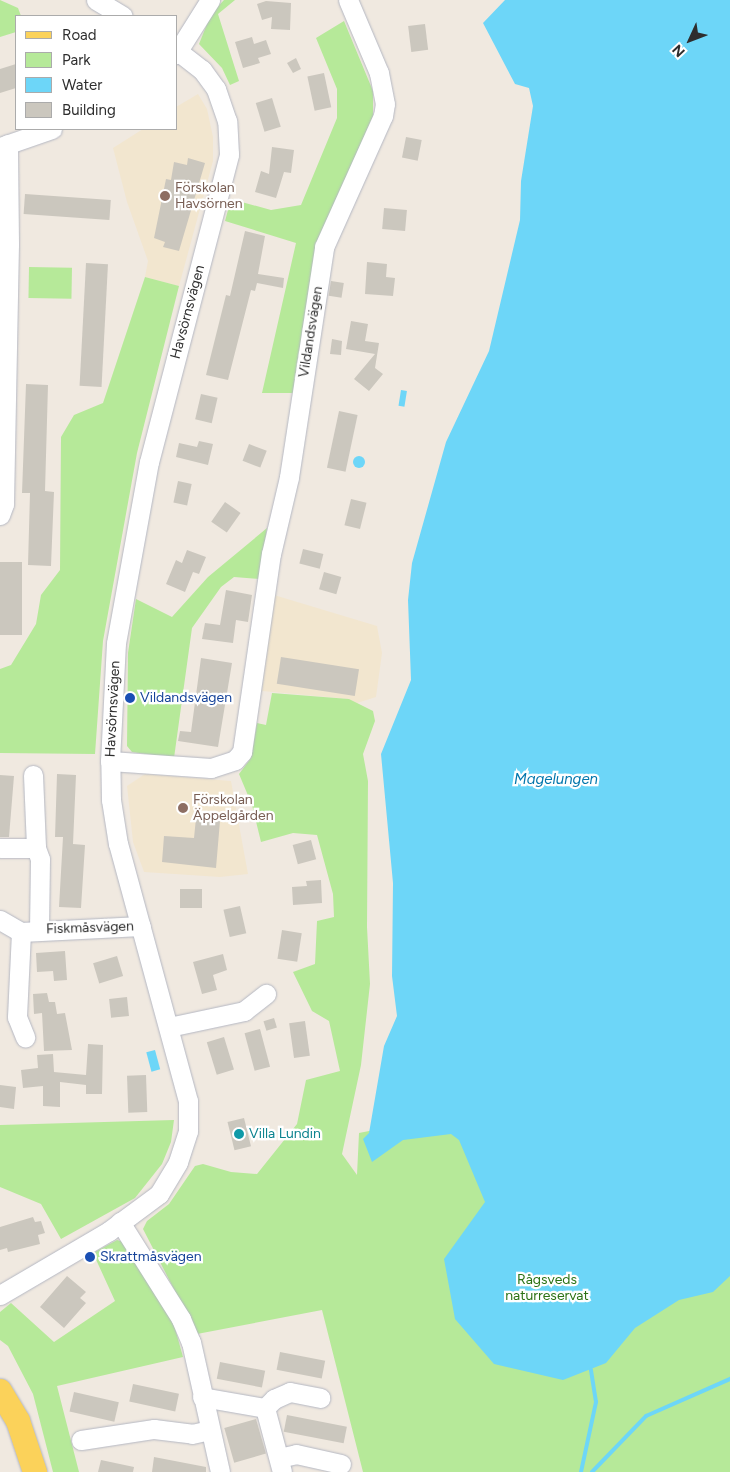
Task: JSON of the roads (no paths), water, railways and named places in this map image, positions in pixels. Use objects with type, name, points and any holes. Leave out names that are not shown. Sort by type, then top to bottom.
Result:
[{"type":"main road","points":[[0,1391],[18,1421],[35,1472]]},
{"type":"street","points":[[96,0],[120,15]]},
{"type":"street","points":[[178,50],[210,0]]},
{"type":"street","name":"Vildandsvägen","points":[[110,761],[212,768],[235,760],[242,752],[271,554],[289,477],[324,247],[383,116],[385,104],[379,73],[348,0]]},
{"type":"street","name":"Havsörnsvägen","points":[[0,1295],[120,1222],[159,1194],[184,1147],[188,1101],[118,844],[111,800],[110,761],[116,643],[149,462],[229,154],[227,121],[216,89],[202,70],[178,53]]},
{"type":"street","points":[[0,515],[4,504],[5,476],[4,146],[49,130]]},
{"type":"street","name":"Fiskmåsvägen","points":[[33,775],[36,848],[40,859],[30,931],[141,926]]},
{"type":"street","points":[[0,848],[36,848]]},
{"type":"street","points":[[0,920],[30,931],[17,1017],[25,1037]]},
{"type":"street","points":[[169,1027],[244,1011],[266,994]]},
{"type":"street","points":[[120,1222],[181,1319],[191,1342],[220,1472]]},
{"type":"street","points":[[265,1408],[274,1399],[290,1392],[320,1398]]},
{"type":"street","points":[[202,1397],[265,1408]]},
{"type":"street","points":[[265,1408],[280,1465],[296,1454],[341,1464]]},
{"type":"street","points":[[81,1440],[154,1429],[192,1434],[210,1430]]},
{"type":"water","name":"Magelungen","points":[[505,0],[730,0],[730,1276],[713,1292],[679,1300],[635,1328],[606,1363],[563,1380],[494,1364],[455,1319],[444,1259],[485,1202],[459,1140],[451,1134],[403,1140],[372,1162],[363,1139],[369,1133],[384,1046],[397,1016],[392,976],[393,883],[381,754],[411,680],[408,600],[412,563],[446,442],[489,351],[520,220],[521,181],[533,106],[529,88],[515,84],[483,23]]},
{"type":"water","points":[[401,390],[407,391],[404,407],[398,406]]},
{"type":"water","points":[[357,456],[361,456],[365,462],[361,468],[357,468],[353,464],[353,460]]},
{"type":"water","points":[[155,1050],[160,1069],[151,1072],[146,1052]]},
{"type":"waterway","points":[[581,1472],[596,1402],[591,1369]]},
{"type":"waterway","points":[[592,1472],[646,1416],[730,1379]]},
{"type":"place","name":"Förskolan Havsörnen","points":[[165,196]]},
{"type":"place","name":"Vildandsvägen","points":[[130,698]]},
{"type":"place","name":"Förskolan Äppelgården","points":[[183,808]]},
{"type":"place","name":"Villa Lundin","points":[[239,1134]]},
{"type":"place","name":"Skrattmåsvägen","points":[[90,1257]]},
{"type":"park label","name":"Rågsveds naturreservat","points":[[547,1288]]}]
